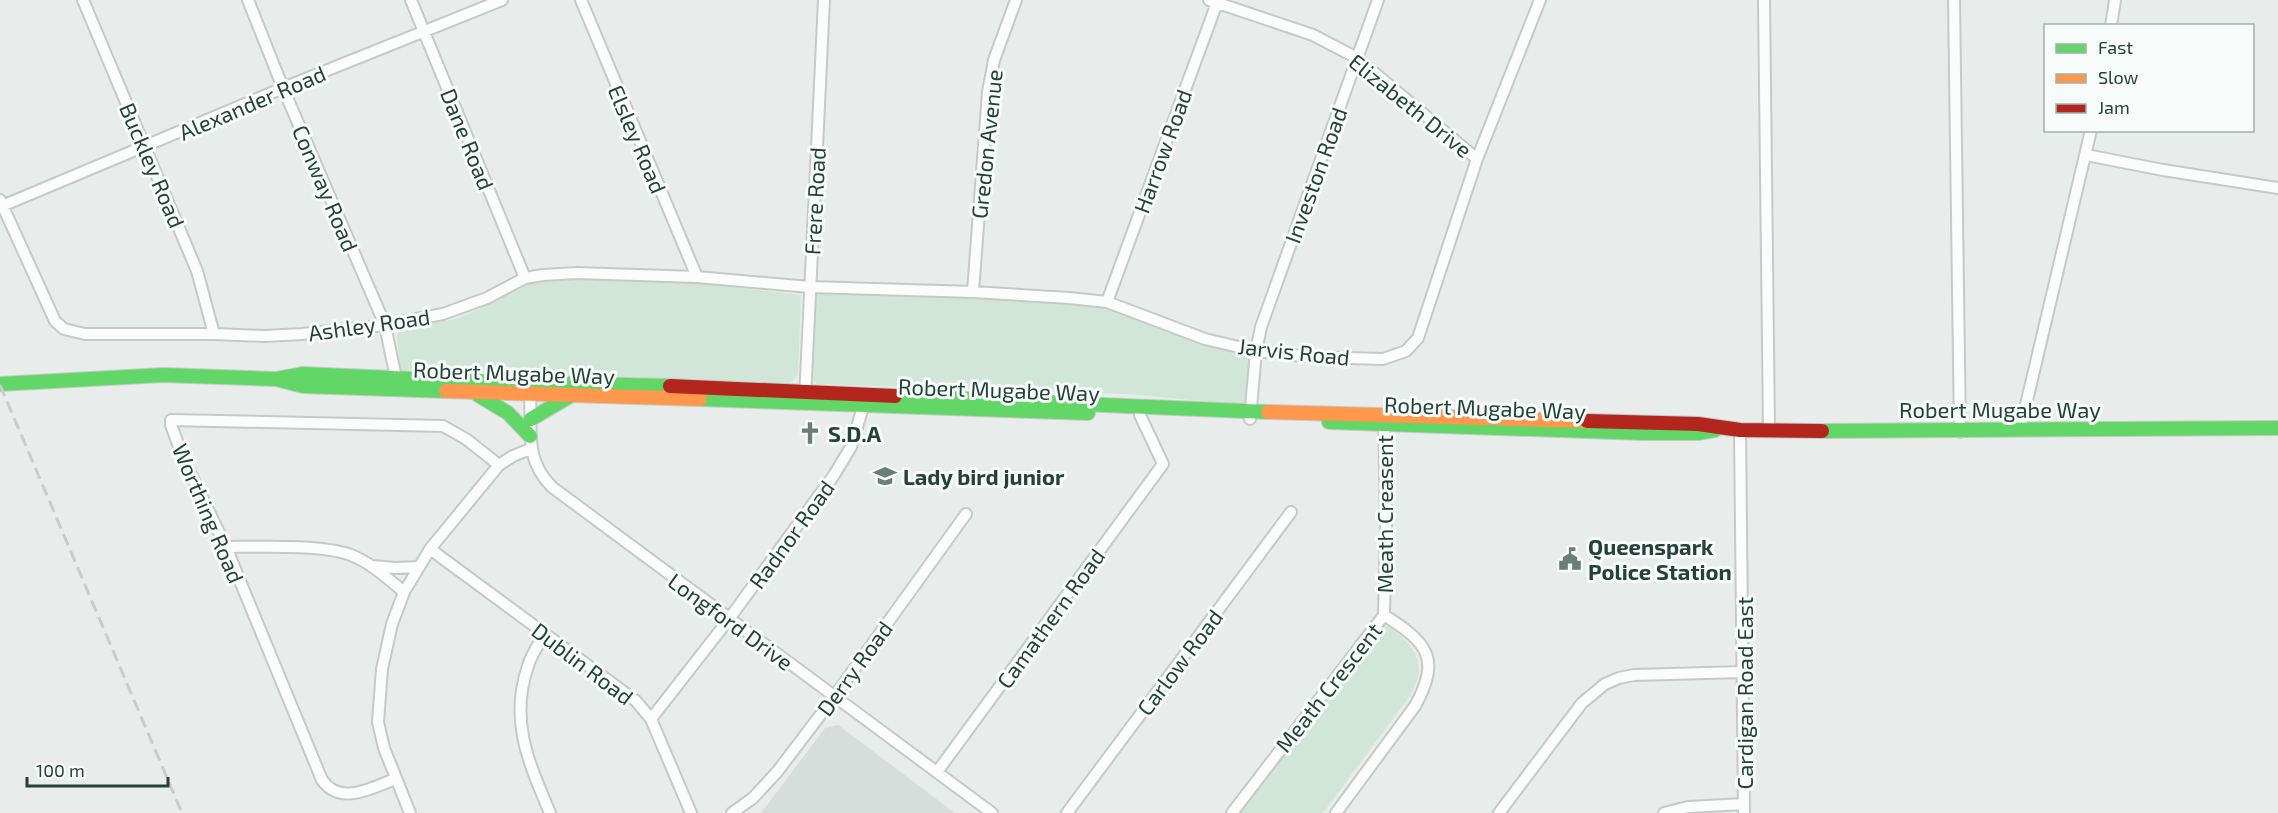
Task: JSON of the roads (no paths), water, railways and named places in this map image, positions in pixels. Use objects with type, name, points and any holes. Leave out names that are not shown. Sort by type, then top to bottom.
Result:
[{"type":"main road","name":"Robert Mugabe Way","points":[[276,379],[303,374],[501,381],[571,389],[1250,416]]},
{"type":"main road","name":"Robert Mugabe Way","points":[[0,384],[163,375],[276,379],[303,386],[473,393],[530,394],[571,389]]},
{"type":"main road","points":[[531,419],[571,389]]},
{"type":"main road","points":[[473,393],[508,413],[530,442]]},
{"type":"main road","name":"Robert Mugabe Way","points":[[865,399],[1140,415],[1384,419],[1642,433],[1699,433],[1722,429],[1960,432],[2278,428]]},
{"type":"street","name":"Buckley Road","points":[[83,0],[197,271],[214,333]]},
{"type":"street","name":"Conway Road","points":[[248,0],[283,88],[385,325],[396,378]]},
{"type":"street","name":"Dane Road","points":[[411,0],[525,278]]},
{"type":"street","name":"Alexander Road","points":[[1,203],[145,147],[283,88],[502,0]]},
{"type":"street","name":"Elsley Road","points":[[581,0],[697,277]]},
{"type":"street","name":"Frere Road","points":[[805,397],[824,0]]},
{"type":"street","name":"Gredon Avenue","points":[[973,292],[988,92],[994,60],[1016,0]]},
{"type":"street","name":"Investon Road","points":[[1250,416],[1256,351],[1261,327],[1378,0]]},
{"type":"street","name":"Jarvis Road","points":[[810,287],[973,292],[1107,302],[1205,339],[1256,351],[1313,357],[1383,359],[1396,356],[1411,347],[1418,338],[1477,159],[1540,0]]},
{"type":"street","points":[[1764,0],[1769,430]]},
{"type":"street","points":[[1954,0],[1960,432]]},
{"type":"street","points":[[2110,24],[2115,0]]},
{"type":"street","name":"Elizabeth Drive","points":[[1215,1],[1313,35],[1357,58],[1477,159]]},
{"type":"street","name":"Harrow Road","points":[[1107,302],[1215,1]]},
{"type":"street","points":[[2020,430],[2091,132]]},
{"type":"street","points":[[2086,154],[2163,170],[2278,188]]},
{"type":"street","name":"Ashley Road","points":[[1,203],[56,321],[64,328],[85,334],[214,333],[265,336],[385,325],[461,309],[525,278],[563,273],[697,277],[810,287]]},
{"type":"street","points":[[501,381],[530,394]]},
{"type":"street","name":"Longford Drive","points":[[530,394],[530,442],[535,464],[543,478],[552,487],[992,813]]},
{"type":"street","name":"Radnor Road","points":[[651,719],[729,619],[834,475],[851,447],[865,399]]},
{"type":"street","name":"Camathern Road","points":[[937,772],[1163,464],[1140,415]]},
{"type":"street","name":"Meath Creasent","points":[[1384,419],[1386,525],[1384,615]]},
{"type":"street","name":"Worthing Road","points":[[395,779],[349,794],[336,793],[325,785],[306,746],[226,547],[184,460],[171,420],[436,425],[453,430],[499,465]]},
{"type":"street","name":"Cardigan Road East","points":[[1740,430],[1744,809]]},
{"type":"street","points":[[410,813],[379,734],[382,669],[392,624],[404,592],[430,549],[499,465],[530,442]]},
{"type":"street","name":"Carlow Road","points":[[1067,813],[1291,512]]},
{"type":"street","name":"Derry Road","points":[[732,813],[753,798],[777,772],[966,514]]},
{"type":"street","points":[[226,547],[306,548],[342,552],[371,566],[404,592]]},
{"type":"street","name":"Dublin Road","points":[[430,549],[626,692],[651,719],[691,813]]},
{"type":"street","points":[[371,566],[419,567]]},
{"type":"street","name":"Meath Crescent","points":[[1232,813],[1384,615],[1418,639],[1428,661],[1428,676],[1424,690],[1415,706],[1336,813]]},
{"type":"street","points":[[545,633],[528,664],[519,704],[519,722],[525,750],[550,813]]},
{"type":"street","points":[[1499,813],[1582,703],[1605,684],[1634,675],[1742,672]]},
{"type":"street","points":[[1664,813],[1688,807],[1744,809]]},
{"type":"railway","points":[[0,385],[182,813]]},
{"type":"place","name":"S.D.A","points":[[810,433]]},
{"type":"place","name":"Lady bird junior","points":[[885,476]]},
{"type":"place","name":"Queenspark Police Station","points":[[1570,559]]}]
